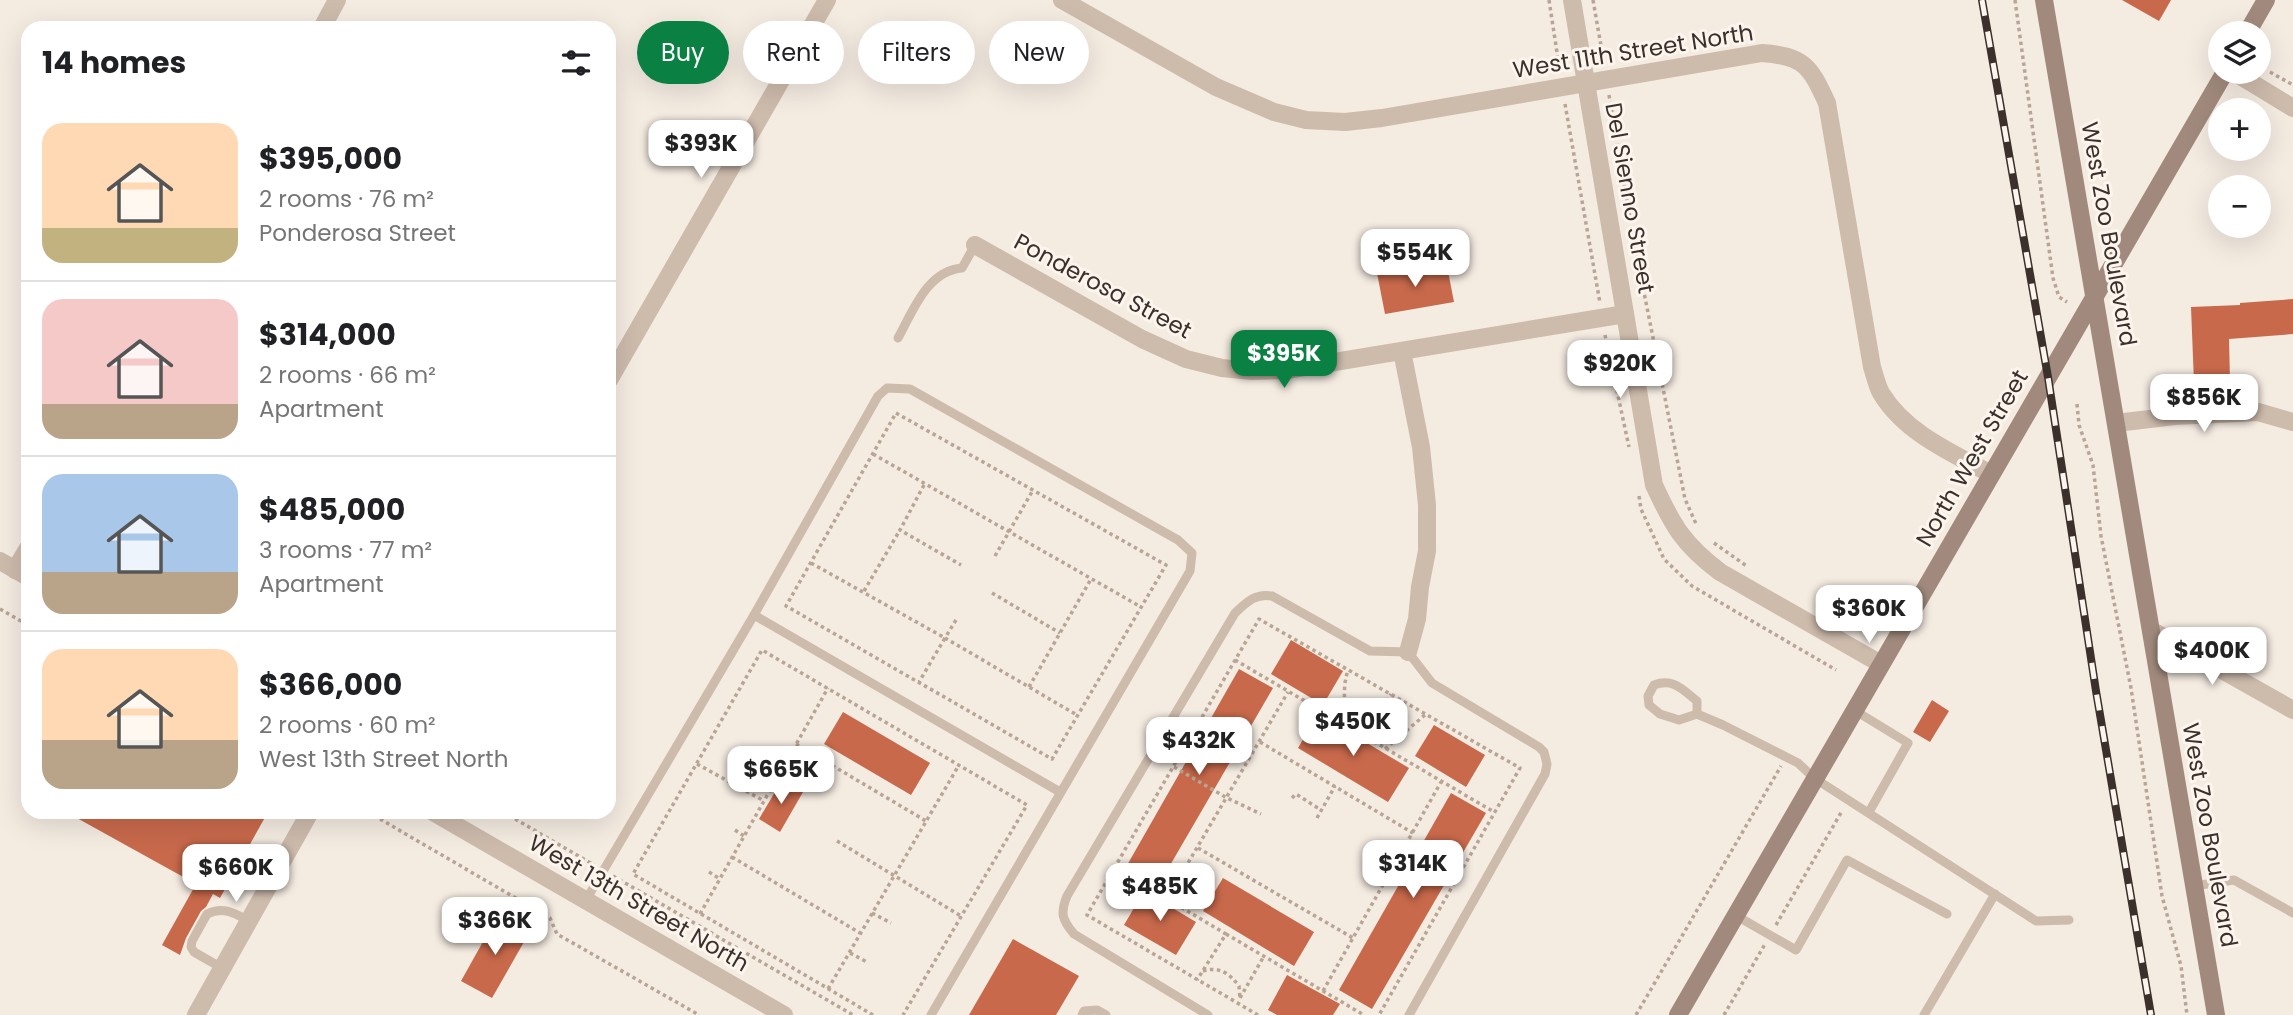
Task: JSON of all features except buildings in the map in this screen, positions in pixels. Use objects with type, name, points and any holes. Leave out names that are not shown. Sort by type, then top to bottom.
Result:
[{"type":"main road","name":"West Zoo Boulevard","points":[[2044,0],[2216,1015]]},
{"type":"main road","points":[[2254,21],[2266,0]]},
{"type":"main road","name":"North West Street","points":[[1678,1015],[2218,84]]},
{"type":"street","points":[[325,21],[337,0]]},
{"type":"street","points":[[616,368],[827,0]]},
{"type":"street","name":"West 11th Street North","points":[[1062,0],[1216,87],[1274,112],[1306,120],[1345,122],[1382,118],[1762,53],[1783,55],[1807,67],[1827,103],[1872,367],[1881,392],[1913,428],[1991,474]]},
{"type":"street","name":"Del Sienno Street","points":[[1572,0],[1654,485],[1669,518],[1681,538],[1699,556],[1744,587],[1881,664]]},
{"type":"street","points":[[2254,84],[2293,108]]},
{"type":"street","name":"Ponderosa Street","points":[[975,245],[1142,339],[1186,359],[1222,368],[1286,370],[1625,314]]},
{"type":"street","points":[[1402,351],[1421,447],[1427,505],[1427,551],[1417,619],[1408,652]]},
{"type":"street","points":[[2116,424],[2175,416],[2258,412],[2293,422]]},
{"type":"street","points":[[2151,630],[2293,710]]},
{"type":"street","points":[[196,1015],[306,819]]},
{"type":"street","name":"West 13th Street North","points":[[445,819],[784,1015]]},
{"type":"lane","points":[[898,338],[927,286],[949,269],[962,268],[975,245]]},
{"type":"lane","points":[[586,900],[754,615],[878,396],[887,388],[910,389],[1178,540],[1192,553],[1190,571],[931,1015]]},
{"type":"lane","points":[[1208,1015],[1191,1011],[1074,934],[1062,918],[1062,909],[1067,896],[1235,613],[1252,598],[1262,594],[1272,596],[1370,651],[1408,652],[1432,683],[1544,752],[1547,764],[1545,774],[1409,1015]]},
{"type":"lane","points":[[754,615],[1060,792]]},
{"type":"lane","points":[[1697,714],[1697,701],[1674,684],[1664,681],[1654,685],[1648,696],[1648,705],[1660,714],[1679,720],[1697,714],[1798,763],[1814,778],[2036,921],[2069,920]]},
{"type":"lane","points":[[1854,710],[1908,743],[1869,812]]},
{"type":"lane","points":[[1735,915],[1796,950],[1847,860],[1947,914]]},
{"type":"lane","points":[[2194,886],[2234,880],[2293,913]]},
{"type":"lane","points":[[1924,1015],[1995,894]]},
{"type":"lane","points":[[222,968],[194,952],[191,947],[207,914],[228,910],[249,921]]},
{"type":"lane","points":[[1082,1015],[1084,1012],[1097,1010],[1106,1015]]},
{"type":"path","points":[[1593,0],[1634,242],[1685,499],[1701,534]]},
{"type":"path","points":[[2015,0],[2053,278],[2059,297],[2067,302]]},
{"type":"path","points":[[2271,73],[2293,85]]},
{"type":"path","points":[[2077,404],[2079,425],[2094,466],[2101,536],[2131,688],[2162,896],[2181,966],[2187,1015]]},
{"type":"path","points":[[896,413],[1166,565],[1052,758],[786,606],[873,454],[896,413]]},
{"type":"path","points":[[873,454],[1141,607]]},
{"type":"path","points":[[863,592],[925,484]]},
{"type":"path","points":[[995,556],[1032,490]]},
{"type":"path","points":[[900,530],[961,565]]},
{"type":"path","points":[[1711,540],[1750,568]]},
{"type":"path","points":[[811,563],[1077,715]]},
{"type":"path","points":[[1029,687],[1091,579]]},
{"type":"path","points":[[992,593],[1060,633]]},
{"type":"path","points":[[0,609],[21,621]]},
{"type":"path","points":[[1258,1015],[1239,1001],[1197,980],[1087,915],[1259,619],[1520,768],[1379,1015]]},
{"type":"path","points":[[919,682],[956,620]]},
{"type":"path","points":[[873,1015],[634,874],[762,650],[1027,805],[903,1015]]},
{"type":"path","points":[[1235,660],[1494,812]]},
{"type":"path","points":[[1344,725],[1346,708],[1343,697],[1348,670]]},
{"type":"path","points":[[700,914],[828,688]]},
{"type":"path","points":[[1167,899],[1288,692]]},
{"type":"path","points":[[1364,737],[1391,694]]},
{"type":"path","points":[[1385,749],[1426,715]]},
{"type":"path","points":[[1260,742],[1413,833]]},
{"type":"path","points":[[796,744],[926,821]]},
{"type":"path","points":[[1636,1015],[1786,757]]},
{"type":"path","points":[[697,764],[764,800]]},
{"type":"path","points":[[828,989],[959,765]]},
{"type":"path","points":[[1173,767],[1261,814]]},
{"type":"path","points":[[1323,991],[1441,782]]},
{"type":"path","points":[[1317,818],[1335,786]]},
{"type":"path","points":[[1292,798],[1296,794],[1321,810]]},
{"type":"path","points":[[1724,1015],[1848,800]]},
{"type":"path","points":[[380,819],[550,918],[557,934],[699,1015]]},
{"type":"path","points":[[515,819],[853,1015]]},
{"type":"path","points":[[735,830],[744,836]]},
{"type":"path","points":[[837,841],[961,916]]},
{"type":"path","points":[[1198,848],[1353,938]]},
{"type":"path","points":[[732,857],[860,933]]},
{"type":"path","points":[[1115,868],[1364,1015]]},
{"type":"path","points":[[709,873],[720,879]]},
{"type":"path","points":[[872,913],[891,923]]},
{"type":"path","points":[[1197,980],[1226,934]]},
{"type":"path","points":[[849,953],[866,961]]},
{"type":"path","points":[[1239,1001],[1264,956]]},
{"type":"path","points":[[1202,972],[1213,968],[1225,971],[1240,986],[1239,1001]]},
{"type":"railway","points":[[1982,0],[2048,377],[2096,691],[2151,1015]]}]
